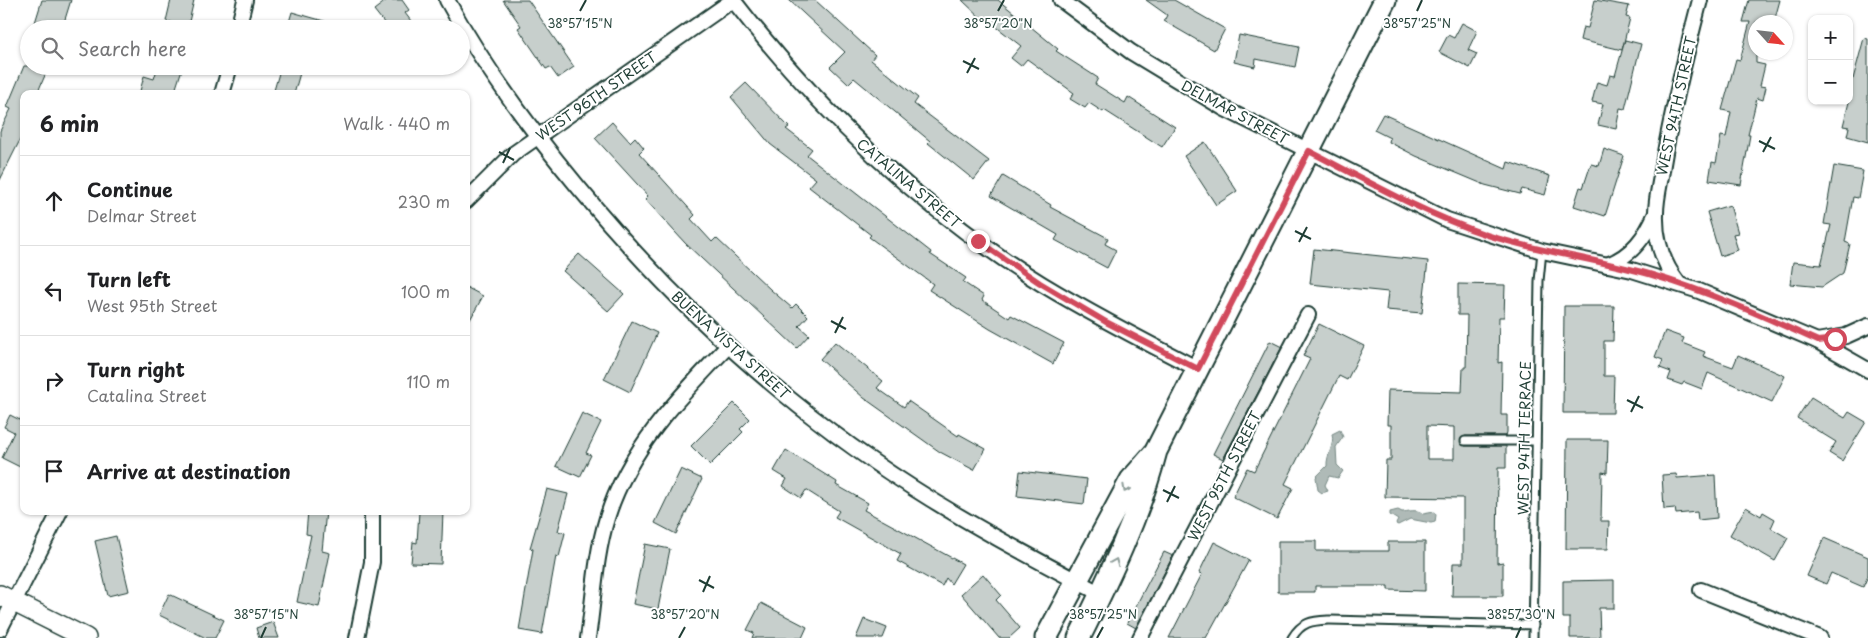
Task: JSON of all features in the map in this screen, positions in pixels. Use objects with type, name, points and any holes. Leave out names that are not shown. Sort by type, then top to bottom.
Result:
[{"type":"main road","points":[[1079,638],[1101,594],[1147,487],[1156,451],[1385,0]]},
{"type":"main road","points":[[1046,638],[1131,480],[1156,451]]},
{"type":"main road","points":[[7,599],[86,638]]},
{"type":"street","points":[[240,20],[245,0]]},
{"type":"street","name":"BUENA VISTA STREET","points":[[447,0],[459,20]]},
{"type":"street","name":"WEST 96TH STREET","points":[[470,197],[513,154],[537,136],[733,0]]},
{"type":"street","name":"CATALINA STREET","points":[[733,0],[810,93],[851,134],[916,192],[978,241],[1040,283],[1106,322],[1198,369]]},
{"type":"street","name":"DELMAR STREET","points":[[1061,0],[1131,52],[1180,83],[1309,151],[1447,220],[1542,251],[1607,265],[1679,284],[1745,309],[1818,341],[1868,370]]},
{"type":"street","name":"WEST 94TH STREET","points":[[1607,265],[1624,258],[1646,233],[1656,212],[1666,145],[1700,0]]},
{"type":"street","name":"BUENA VISTA STREET","points":[[470,37],[489,68],[537,136],[620,238],[660,282],[728,346],[808,413],[911,487],[977,528],[1101,594]]},
{"type":"street","points":[[223,90],[227,75]]},
{"type":"street","name":"WEST 94TH STREET","points":[[1656,212],[1663,257],[1670,273],[1679,284]]},
{"type":"street","name":"WEST 95TH STREET","points":[[1140,638],[1308,315]]},
{"type":"street","points":[[1818,341],[1846,336],[1868,326]]},
{"type":"street","points":[[588,638],[600,550],[607,518],[622,481],[643,441],[672,404],[728,346]]},
{"type":"street","points":[[0,630],[7,599],[58,515]]},
{"type":"street","points":[[357,638],[365,608],[372,562],[372,515]]},
{"type":"street","points":[[1701,590],[1820,638]]},
{"type":"lane","name":"WEST 94TH TERRACE","points":[[1533,638],[1539,281],[1542,251]]},
{"type":"lane","points":[[1465,441],[1536,441]]},
{"type":"lane","points":[[1292,638],[1299,627],[1305,623],[1330,620],[1534,625]]},
{"type":"shaded area","points":[[1340,430],[1343,437],[1336,447],[1337,465],[1343,471],[1338,478],[1329,476],[1325,485],[1328,491],[1322,493],[1318,490],[1316,477],[1327,466],[1333,438],[1332,434]]},
{"type":"shaded area","points":[[1398,510],[1402,512],[1418,511],[1423,514],[1434,512],[1436,515],[1435,522],[1410,519],[1398,525],[1396,524],[1398,520],[1390,515],[1390,512]]},
{"type":"building","points":[[42,0],[71,0],[65,20],[36,20]]},
{"type":"building","points":[[171,0],[194,0],[189,20],[166,20]]},
{"type":"building","points":[[387,0],[402,0],[409,10],[405,13],[410,20],[382,20],[374,10]]},
{"type":"building","points":[[503,0],[528,0],[574,67],[558,78],[550,67],[546,69],[518,28],[521,26]]},
{"type":"building","points":[[789,0],[815,0],[875,55],[871,60],[918,98],[914,104],[989,161],[974,180],[928,143],[930,141],[854,78],[848,84],[830,67],[845,52]]},
{"type":"building","points":[[962,0],[998,0],[1058,49],[1056,51],[1098,78],[1095,84],[1125,103],[1128,97],[1175,127],[1162,147],[1104,110],[1103,112],[1089,103],[1085,108],[1070,99],[1074,93],[1027,59],[1021,66],[1011,58],[1021,46],[985,18],[983,20]]},
{"type":"building","points":[[1146,0],[1174,0],[1225,29],[1214,50],[1164,21],[1167,15]]},
{"type":"building","points":[[1595,0],[1629,6],[1626,17],[1630,18],[1622,50],[1580,40],[1583,27],[1588,28]]},
{"type":"building","points":[[1749,0],[1780,0],[1776,15],[1748,15],[1748,22],[1743,22]]},
{"type":"building","points":[[292,12],[320,20],[290,20]]},
{"type":"building","points":[[1462,23],[1477,31],[1468,50],[1477,54],[1470,68],[1439,52],[1448,35],[1454,38]]},
{"type":"building","points":[[1748,30],[1748,60],[1756,60],[1756,63],[1765,65],[1760,86],[1766,87],[1763,100],[1757,98],[1748,135],[1750,135],[1741,185],[1709,180],[1712,162],[1716,163],[1721,136],[1726,137],[1731,112],[1722,110],[1736,59],[1740,60]]},
{"type":"building","points":[[1239,35],[1299,47],[1295,67],[1256,59],[1255,67],[1234,62]]},
{"type":"building","points":[[1864,38],[1868,39],[1868,142],[1847,136],[1849,127],[1843,126],[1848,105],[1853,105],[1853,79]]},
{"type":"building","points":[[1625,40],[1641,44],[1625,109],[1620,108],[1616,129],[1598,125],[1603,104],[1592,102],[1597,82],[1607,85],[1610,75],[1615,76]]},
{"type":"building","points":[[20,75],[45,75],[39,90],[20,90],[20,140],[0,180],[0,131],[11,109],[7,107]]},
{"type":"building","points":[[155,75],[180,75],[175,90],[140,90],[144,76],[154,79]]},
{"type":"building","points":[[278,75],[299,75],[295,90],[274,90]]},
{"type":"building","points":[[746,83],[789,127],[786,129],[812,149],[807,155],[931,252],[930,254],[966,278],[963,282],[984,296],[982,300],[1009,318],[1011,315],[1064,343],[1053,364],[990,329],[929,290],[933,284],[869,237],[871,235],[809,187],[816,179],[770,144],[731,97]]},
{"type":"building","points":[[1383,114],[1506,169],[1508,162],[1550,176],[1545,195],[1522,189],[1520,194],[1485,185],[1416,156],[1389,142],[1390,138],[1374,130]]},
{"type":"building","points":[[612,122],[630,142],[635,137],[644,148],[639,153],[695,215],[691,219],[712,242],[716,238],[792,308],[796,304],[808,316],[799,326],[809,335],[797,348],[685,243],[645,199],[648,196],[595,138]]},
{"type":"building","points":[[1205,142],[1237,191],[1216,205],[1184,156]]},
{"type":"building","points":[[1604,149],[1624,156],[1605,216],[1574,206],[1580,187],[1583,188],[1591,164],[1599,166]]},
{"type":"building","points":[[1834,166],[1863,171],[1858,198],[1853,197],[1845,242],[1850,244],[1843,273],[1822,287],[1790,284],[1793,262],[1821,265],[1831,225],[1824,224]]},
{"type":"building","points":[[1003,176],[1051,205],[1050,207],[1108,238],[1105,244],[1116,250],[1107,268],[1055,240],[1058,235],[991,196]]},
{"type":"building","points":[[1730,205],[1738,233],[1733,234],[1738,250],[1720,256],[1707,212]]},
{"type":"building","points":[[1314,249],[1428,261],[1422,313],[1386,310],[1388,292],[1310,284]]},
{"type":"building","points":[[579,254],[624,294],[608,311],[563,271]]},
{"type":"building","points":[[1458,284],[1505,285],[1504,317],[1499,317],[1498,363],[1502,362],[1501,415],[1507,415],[1506,436],[1465,436],[1460,441],[1465,446],[1506,446],[1506,468],[1498,468],[1497,563],[1503,562],[1503,596],[1452,596],[1453,563],[1463,563],[1463,498],[1385,497],[1386,460],[1391,460],[1391,425],[1387,425],[1388,390],[1462,392],[1463,368],[1466,368],[1467,315],[1458,315]],"holes":[[[1427,426],[1454,427],[1454,459],[1427,459]]]},
{"type":"building","points":[[470,289],[483,296],[470,320]]},
{"type":"building","points":[[1564,306],[1614,306],[1613,341],[1604,341],[1604,376],[1614,376],[1613,413],[1563,413]]},
{"type":"building","points":[[632,321],[657,333],[630,392],[604,379]]},
{"type":"building","points":[[1319,324],[1364,346],[1347,380],[1339,376],[1285,484],[1293,488],[1277,519],[1233,497],[1247,468],[1254,471],[1310,359],[1303,356]]},
{"type":"building","points":[[1665,331],[1684,338],[1682,343],[1705,352],[1703,356],[1733,367],[1738,355],[1785,376],[1772,402],[1708,373],[1702,389],[1684,382],[1682,385],[1668,380],[1671,372],[1660,368],[1663,360],[1655,357]]},
{"type":"building","points":[[1270,341],[1282,347],[1223,459],[1213,454]]},
{"type":"building","points":[[835,342],[883,381],[877,388],[904,407],[908,401],[958,436],[959,434],[986,449],[974,470],[940,452],[864,398],[820,359]]},
{"type":"building","points":[[1811,397],[1845,418],[1849,412],[1866,422],[1842,461],[1829,453],[1836,442],[1797,418]]},
{"type":"building","points":[[734,403],[750,419],[740,429],[743,432],[710,465],[691,446]]},
{"type":"building","points":[[582,413],[601,422],[586,453],[591,455],[580,477],[556,466]]},
{"type":"building","points":[[10,415],[20,420],[20,467],[2,458],[14,432],[4,427]]},
{"type":"building","points":[[1567,440],[1608,440],[1607,473],[1602,472],[1601,521],[1609,521],[1608,549],[1566,549]]},
{"type":"building","points":[[786,450],[837,482],[836,485],[868,503],[864,510],[963,564],[951,584],[946,578],[942,586],[897,561],[901,554],[835,517],[839,511],[806,490],[801,498],[783,486],[787,479],[774,471]]},
{"type":"building","points":[[681,469],[702,479],[676,534],[655,523]]},
{"type":"building","points":[[1020,471],[1087,479],[1084,504],[1017,496]]},
{"type":"building","points":[[1676,474],[1677,478],[1715,475],[1717,518],[1698,520],[1697,512],[1676,514],[1675,508],[1664,509],[1662,475]]},
{"type":"building","points":[[547,489],[568,494],[558,531],[565,533],[559,557],[556,556],[542,634],[519,630],[533,549],[530,548]]},
{"type":"building","points":[[1746,507],[1761,516],[1763,512],[1775,519],[1771,528],[1788,538],[1775,561],[1730,535]]},
{"type":"building","points":[[308,515],[326,515],[322,551],[330,553],[319,607],[297,602],[311,535],[306,534]]},
{"type":"building","points":[[419,515],[443,515],[441,564],[411,563],[413,542],[417,543]]},
{"type":"building","points":[[116,536],[129,591],[108,596],[95,541]]},
{"type":"building","points":[[1824,538],[1868,557],[1868,576],[1863,587],[1831,573],[1826,584],[1807,576]]},
{"type":"building","points":[[1278,541],[1316,541],[1316,551],[1388,551],[1388,542],[1425,542],[1425,591],[1388,590],[1388,586],[1315,586],[1315,592],[1278,592]]},
{"type":"building","points":[[1214,542],[1249,560],[1206,638],[1169,638],[1202,574],[1199,573]]},
{"type":"building","points":[[645,544],[670,549],[658,609],[633,604]]},
{"type":"building","points":[[1164,552],[1173,556],[1136,628],[1127,623]]},
{"type":"building","points":[[983,574],[1001,595],[996,600],[1020,628],[1009,638],[999,638],[961,594]]},
{"type":"building","points":[[1614,580],[1614,608],[1599,608],[1600,638],[1570,638],[1570,618],[1563,618],[1563,581]]},
{"type":"building","points":[[169,594],[224,620],[215,638],[206,638],[159,615]]},
{"type":"building","points":[[761,603],[807,627],[802,638],[752,638],[754,633],[747,630]]},
{"type":"building","points":[[864,619],[887,628],[883,638],[856,638]]},
{"type":"building","points":[[273,622],[279,638],[259,638],[256,628]]},
{"type":"route","points":[[978,241],[1040,283],[1106,322],[1198,369],[1309,151],[1447,220],[1542,251],[1649,274],[1745,309],[1818,341],[1835,339]]}]
